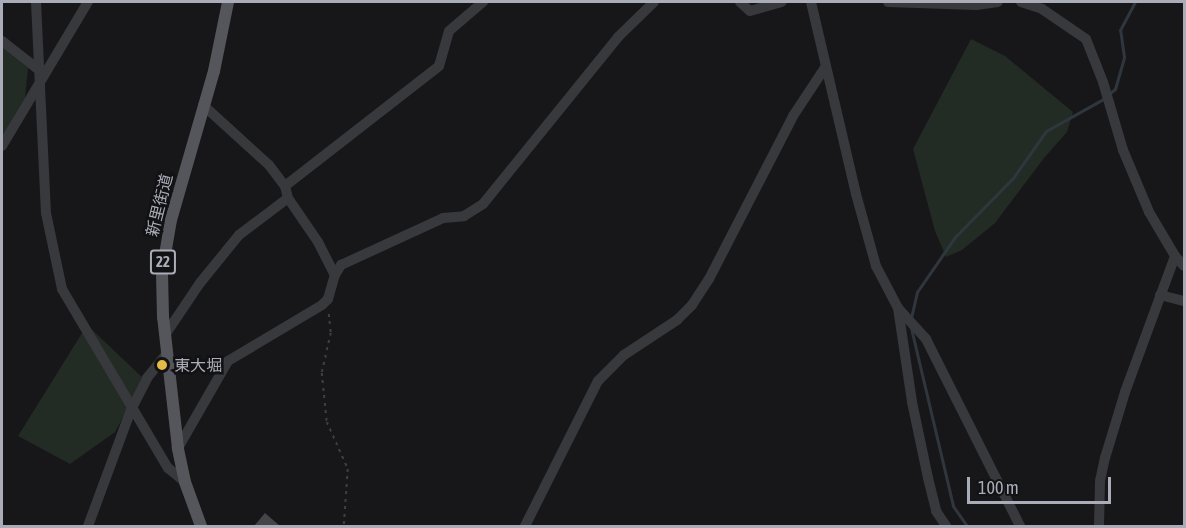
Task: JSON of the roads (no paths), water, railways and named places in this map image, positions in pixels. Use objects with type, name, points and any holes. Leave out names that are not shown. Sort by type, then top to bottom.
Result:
[{"type":"main road","name":"新里街道","points":[[201,526],[185,482],[178,448],[162,297],[165,247],[222,38],[228,2]]},
{"type":"street","points":[[36,2],[46,213],[62,289],[131,410],[168,468],[185,482]]},
{"type":"street","points":[[2,146],[40,75],[88,2]]},
{"type":"street","points":[[285,186],[439,66],[449,31],[483,2]]},
{"type":"street","points":[[178,448],[228,361],[328,299],[335,275],[341,266],[443,218],[464,216],[483,204],[618,37],[654,2]]},
{"type":"street","points":[[740,2],[750,11],[782,2]]},
{"type":"street","points":[[811,2],[865,230],[876,266],[902,312],[926,339],[1020,526]]},
{"type":"street","points":[[888,2],[976,4],[998,2]]},
{"type":"street","points":[[1021,2],[1042,9],[1086,39],[1105,89],[1123,150],[1149,212],[1175,256],[1185,266]]},
{"type":"street","points":[[2,41],[40,75]]},
{"type":"street","points":[[525,526],[598,381],[624,356],[677,320],[692,305],[709,279],[793,116],[826,66]]},
{"type":"street","points":[[203,105],[269,165],[285,186],[288,198],[318,242],[335,275]]},
{"type":"street","points":[[165,335],[200,283],[239,235],[288,198]]},
{"type":"street","points":[[1099,526],[1100,481],[1105,458],[1125,392],[1175,256]]},
{"type":"street","points":[[1160,295],[1185,301]]},
{"type":"street","points":[[902,312],[912,402],[936,511],[946,526]]},
{"type":"street","points":[[88,526],[131,410],[147,378],[167,353]]},
{"type":"waterway","points":[[1110,93],[1115,89],[1124,57],[1120,30],[1135,2]]},
{"type":"waterway","points":[[911,318],[917,292],[955,237],[1013,178],[1046,131],[1105,98]]},
{"type":"waterway","points":[[911,328],[953,506],[967,526]]},
{"type":"place","name":"東大堀","points":[[162,365]]}]
